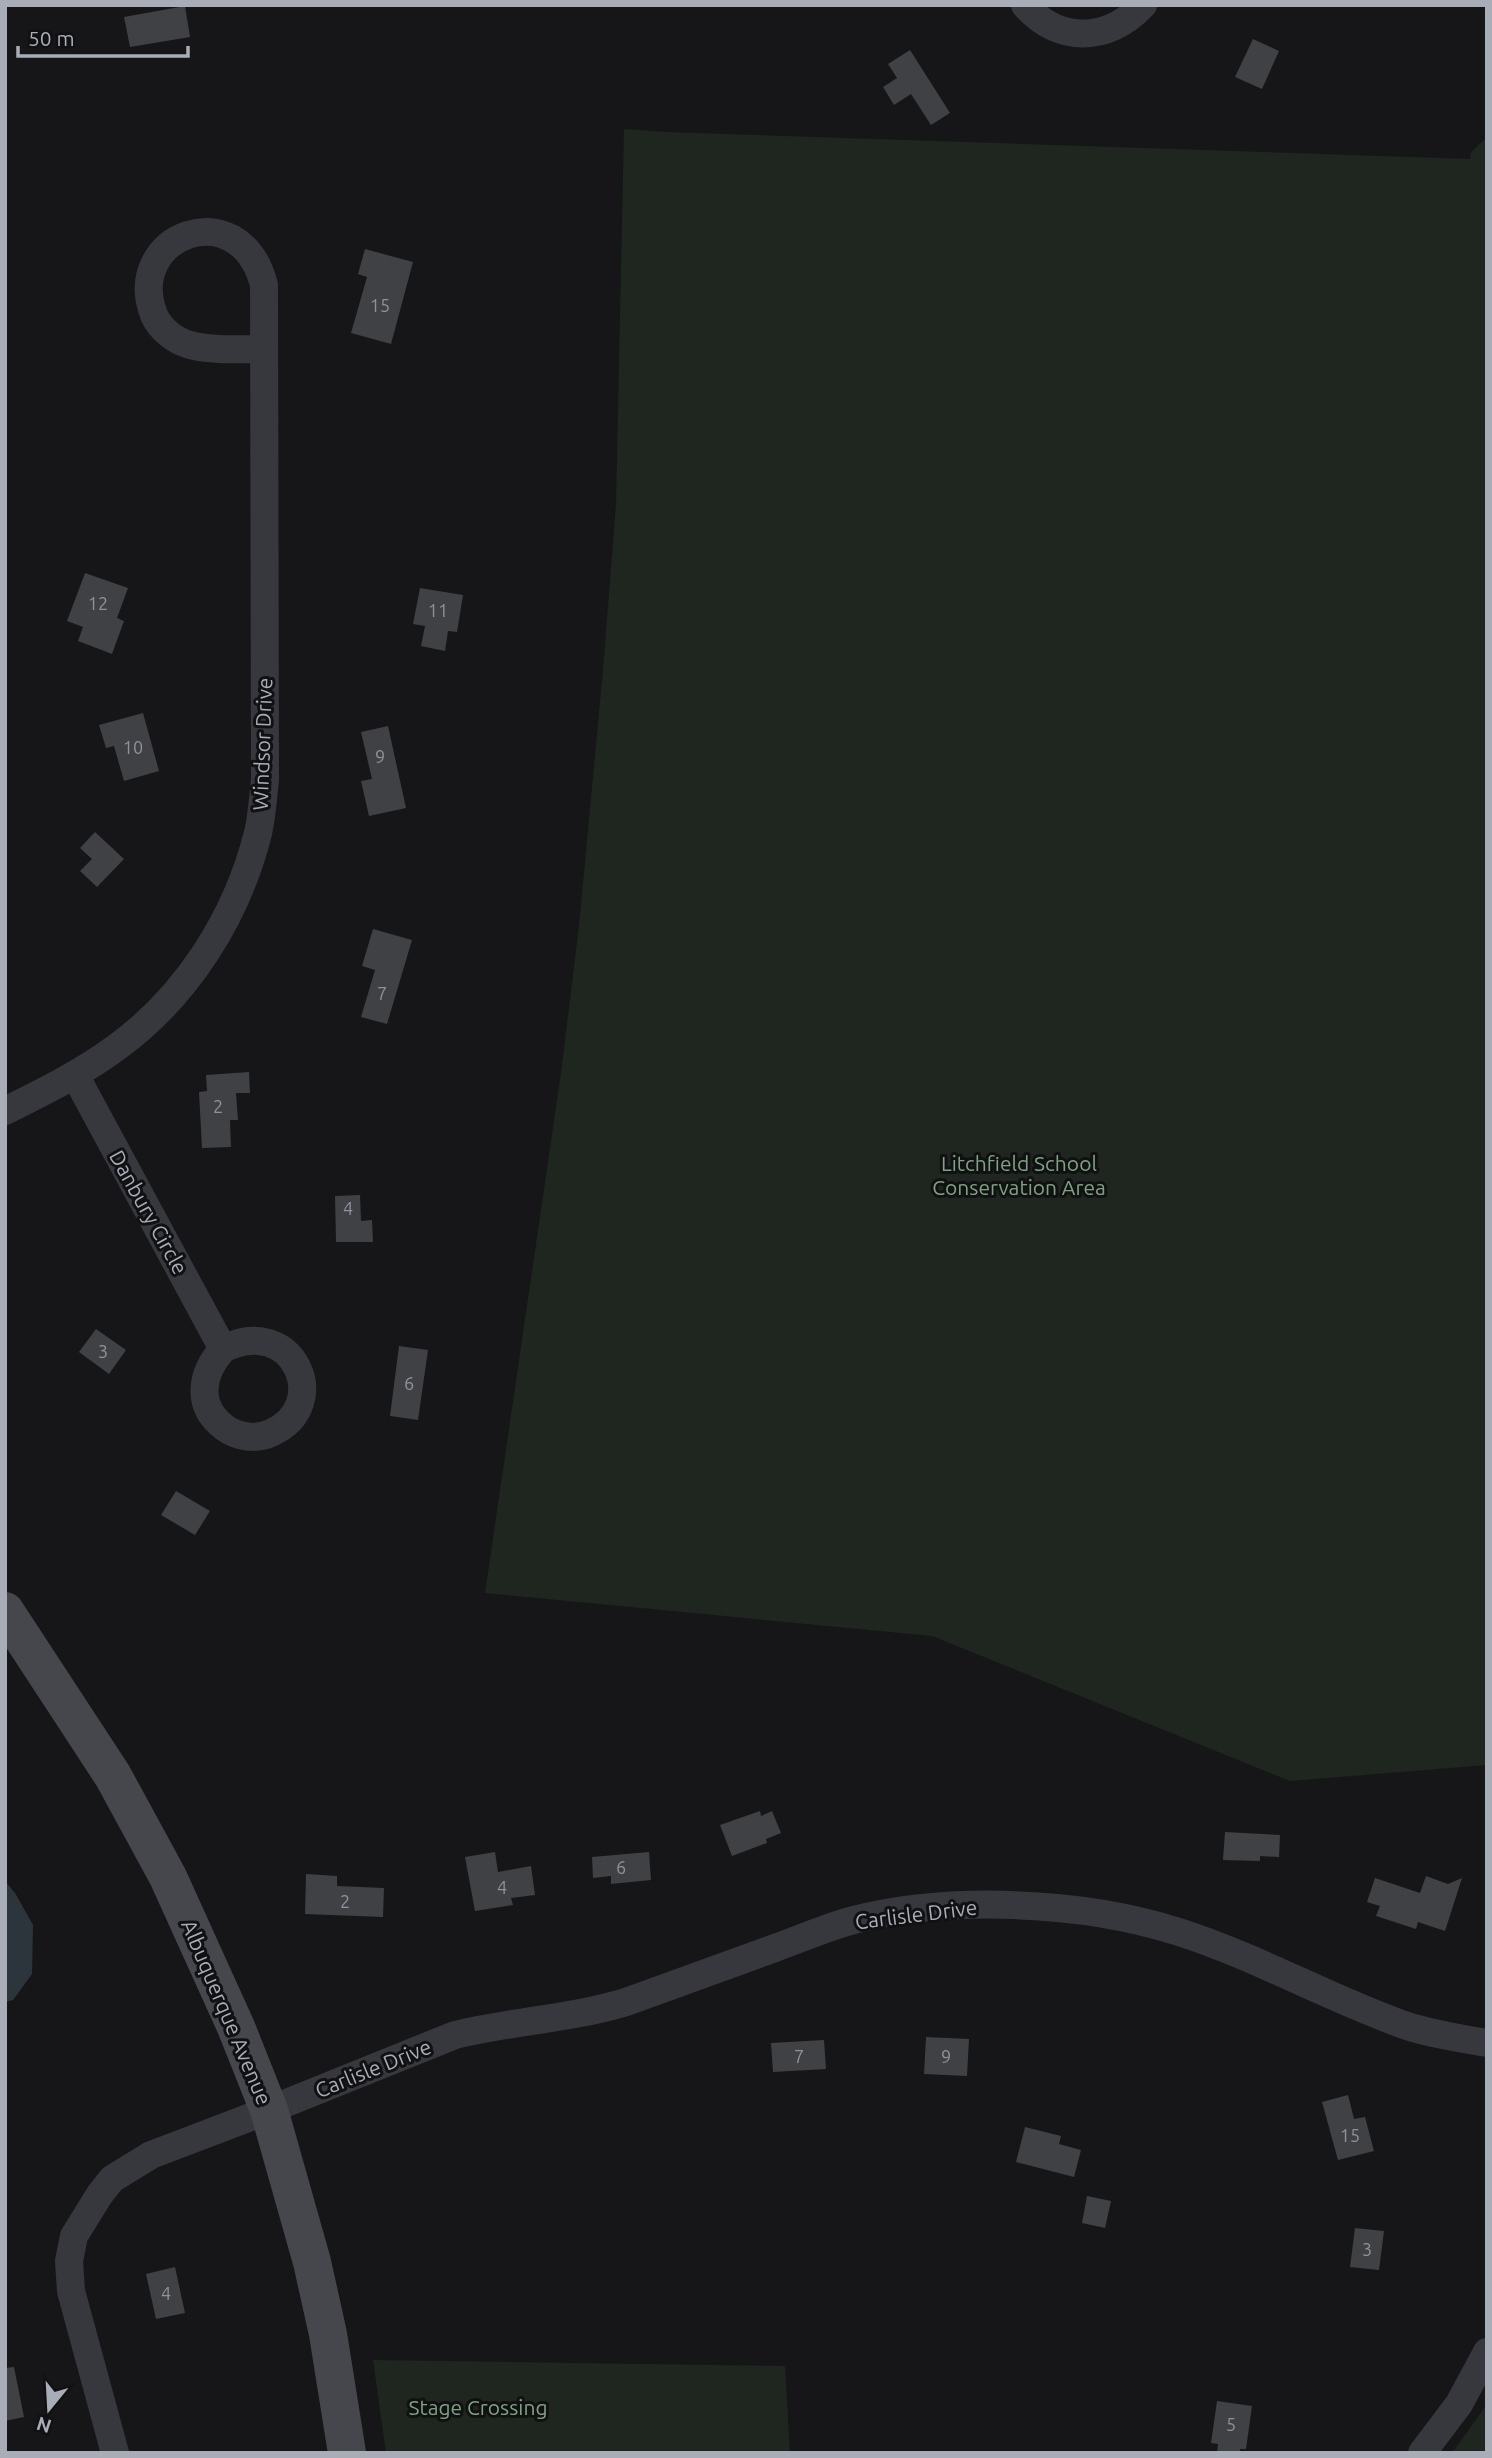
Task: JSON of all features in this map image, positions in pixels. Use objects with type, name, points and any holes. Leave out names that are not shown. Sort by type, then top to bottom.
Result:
[{"type":"street","points":[[1025,5],[1047,25],[1063,31],[1085,34],[1106,30],[1126,21],[1143,5]]},
{"type":"street","name":"Windsor Drive","points":[[5,1111],[75,1075],[146,1024],[184,984],[217,935],[235,898],[258,832],[265,780],[264,285],[260,267],[250,251],[236,240],[219,233],[201,232],[183,236],[168,246],[155,262],[148,281],[149,301],[156,320],[170,335],[187,345],[264,349]]},
{"type":"street","name":"Danbury Circle","points":[[75,1075],[223,1349]]},
{"type":"street","name":"Albuquerque Avenue","points":[[5,1611],[113,1776],[168,1877],[236,2026],[269,2110],[312,2262],[328,2334],[347,2453]]},
{"type":"street","name":"Carlisle Drive","points":[[115,2453],[71,2291],[69,2261],[75,2236],[112,2179],[151,2155],[455,2035],[484,2028],[593,2012],[849,1921],[898,1912],[994,1905],[1087,1912],[1178,1931],[1408,2026],[1487,2043]]},
{"type":"street","points":[[1422,2453],[1459,2404],[1487,2352]]},
{"type":"green space","name":"Litchfield School Conservation Area","points":[[624,129],[1470,159],[1471,152],[1487,137],[1487,1765],[1290,1781],[932,1636],[485,1593],[561,1073],[579,926],[616,504]]},
{"type":"green space","name":"Stage Crossing","points":[[373,2360],[785,2366],[790,2453],[386,2453]]},
{"type":"green space","points":[[1487,2404],[1487,2453],[1452,2453]]},
{"type":"shaded area","points":[[5,1881],[33,1925],[32,1974],[13,2000],[5,2002]]},
{"type":"building","points":[[185,6],[190,37],[130,47],[124,17]]},
{"type":"building","points":[[1253,39],[1279,51],[1262,89],[1235,77]]},
{"type":"building","points":[[910,50],[950,113],[931,125],[911,94],[894,105],[883,87],[897,78],[888,64]]},
{"type":"building","points":[[365,249],[413,262],[391,344],[351,333],[367,277],[358,274]]},
{"type":"building","points":[[85,573],[128,588],[117,618],[124,621],[112,654],[78,641],[83,627],[67,621]]},
{"type":"building","points":[[420,588],[463,595],[457,632],[448,631],[445,651],[421,646],[425,626],[413,624]]},
{"type":"building","points":[[143,713],[159,771],[124,781],[114,746],[106,748],[99,725]]},
{"type":"building","points":[[388,726],[406,808],[369,816],[361,781],[372,779],[361,732]]},
{"type":"building","points":[[95,832],[124,859],[97,887],[80,871],[92,859],[80,848]]},
{"type":"building","points":[[373,929],[412,940],[387,1024],[361,1017],[375,970],[362,966]]},
{"type":"building","points":[[249,1072],[250,1093],[236,1093],[238,1120],[230,1120],[231,1147],[202,1148],[199,1092],[207,1091],[206,1075]]},
{"type":"building","points":[[360,1195],[361,1221],[372,1220],[373,1242],[336,1242],[335,1196]]},
{"type":"building","points":[[96,1329],[126,1350],[109,1374],[79,1352]]},
{"type":"building","points":[[399,1346],[428,1350],[418,1420],[390,1416]]},
{"type":"building","points":[[176,1491],[210,1511],[195,1535],[161,1515]]},
{"type":"building","points":[[760,1811],[761,1816],[772,1811],[781,1833],[766,1839],[767,1843],[732,1856],[720,1825]]},
{"type":"building","points":[[1225,1832],[1280,1835],[1279,1857],[1260,1856],[1260,1861],[1223,1860]]},
{"type":"building","points":[[495,1852],[498,1872],[531,1866],[535,1895],[511,1898],[513,1905],[475,1911],[465,1857]]},
{"type":"building","points":[[649,1852],[651,1880],[611,1884],[611,1876],[593,1878],[592,1857]]},
{"type":"building","points":[[306,1874],[337,1876],[337,1886],[384,1888],[383,1917],[305,1914]]},
{"type":"building","points":[[1426,1876],[1448,1884],[1462,1878],[1445,1931],[1418,1922],[1416,1929],[1376,1916],[1380,1906],[1367,1902],[1375,1878],[1420,1893]]},
{"type":"building","points":[[926,2037],[969,2039],[967,2076],[924,2074]]},
{"type":"building","points":[[824,2040],[826,2069],[773,2072],[771,2043]]},
{"type":"building","points":[[1348,2095],[1354,2119],[1365,2117],[1374,2151],[1338,2160],[1322,2102]]},
{"type":"building","points":[[1025,2127],[1061,2136],[1059,2144],[1081,2150],[1074,2177],[1016,2162]]},
{"type":"building","points":[[1087,2196],[1111,2201],[1105,2228],[1082,2223]]},
{"type":"building","points":[[1355,2228],[1384,2231],[1379,2270],[1350,2267]]},
{"type":"building","points":[[175,2267],[185,2313],[156,2319],[146,2274]]},
{"type":"building","points":[[14,2367],[24,2417],[5,2421],[5,2368]]},
{"type":"building","points":[[1217,2401],[1252,2406],[1246,2449],[1240,2449],[1240,2453],[1217,2453],[1218,2444],[1211,2443]]}]
